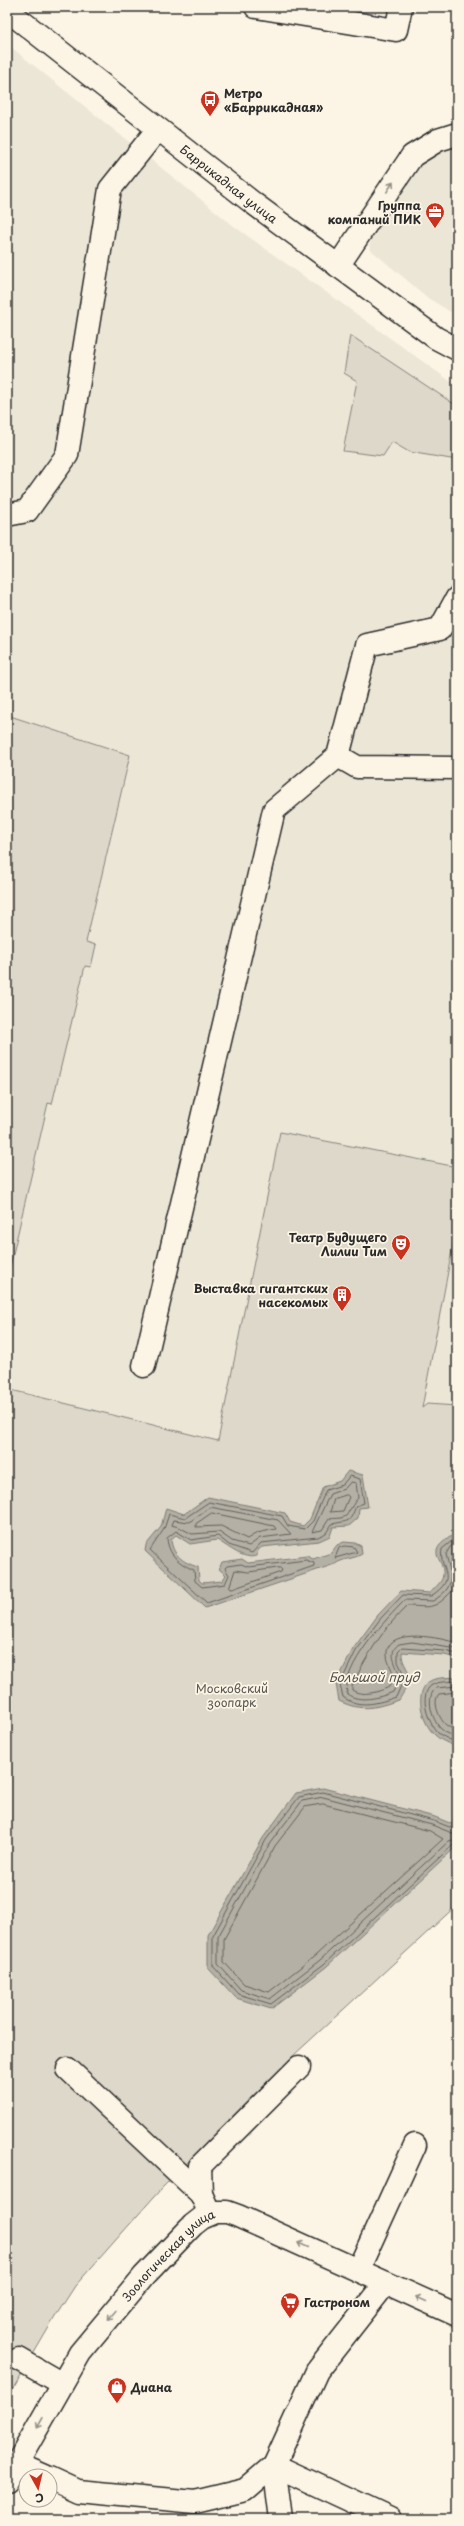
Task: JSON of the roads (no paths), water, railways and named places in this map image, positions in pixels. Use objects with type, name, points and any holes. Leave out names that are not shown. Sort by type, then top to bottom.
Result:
[{"type":"street","points":[[256,7],[396,30],[401,7]]},
{"type":"street","name":"Баррикадная улица","points":[[7,10],[157,130],[436,338],[457,349]]},
{"type":"street","points":[[7,515],[27,511],[67,455],[110,189],[157,130]]},
{"type":"street","points":[[338,266],[412,156],[438,140],[457,134]]},
{"type":"street","points":[[144,1366],[274,810],[338,756],[367,644],[440,629],[457,598]]},
{"type":"street","points":[[338,756],[357,767],[457,768]]},
{"type":"street","points":[[210,2214],[201,2194],[200,2166],[299,2067]]},
{"type":"street","points":[[68,2069],[201,2194]]},
{"type":"street","points":[[358,2270],[415,2145]]},
{"type":"street","name":"Зоологическая улица","points":[[12,2473],[80,2353],[144,2276],[193,2225],[210,2214],[227,2212],[238,2216],[457,2315]]},
{"type":"street","points":[[58,2482],[78,2491],[195,2502],[245,2490],[274,2465],[317,2371],[386,2283]]},
{"type":"street","points":[[18,2359],[62,2384]]},
{"type":"street","points":[[274,2465],[282,2519]]},
{"type":"street","points":[[274,2465],[390,2519]]},
{"type":"water","points":[[348,1471],[363,1475],[368,1507],[359,1508],[358,1518],[349,1526],[333,1527],[330,1536],[319,1541],[262,1547],[258,1550],[257,1556],[252,1557],[241,1555],[217,1540],[190,1544],[176,1535],[171,1539],[176,1554],[184,1561],[198,1567],[199,1580],[202,1583],[222,1581],[226,1575],[219,1569],[222,1562],[242,1559],[248,1563],[307,1556],[313,1559],[331,1553],[337,1545],[344,1542],[355,1543],[361,1546],[362,1554],[359,1556],[205,1608],[145,1551],[146,1545],[161,1527],[166,1508],[184,1514],[208,1497],[285,1513],[290,1522],[303,1526],[310,1519],[323,1487],[340,1481]]},
{"type":"water","name":"Большой пруд","points":[[457,1533],[457,1658],[444,1655],[402,1652],[403,1660],[409,1676],[406,1688],[399,1700],[369,1708],[355,1707],[339,1701],[336,1684],[353,1649],[378,1615],[401,1591],[430,1593],[438,1585],[442,1579],[443,1572],[437,1551],[439,1546],[445,1540]]},
{"type":"water","name":"Большой пруд","points":[[457,1677],[457,1747],[440,1739],[430,1730],[423,1715],[421,1698],[422,1691],[426,1684],[432,1680]]},
{"type":"water","points":[[323,1788],[435,1817],[457,1826],[457,1846],[326,1967],[271,2009],[236,1998],[208,1968],[208,1935],[263,1838],[296,1793]]},
{"type":"place","name":"Метро «Баррикадная»","points":[[210,117]]},
{"type":"place","name":"Группа компаний ПИК","points":[[435,229]]},
{"type":"place","name":"Театр Будущего Лилии Тим","points":[[401,1261]]},
{"type":"place","name":"Выставка гигантских насекомых","points":[[342,1312]]},
{"type":"place","name":"Гастроном","points":[[290,2319]]},
{"type":"place","name":"Диана","points":[[117,2404]]},
{"type":"park label","name":"Московский зоопарк","points":[[232,1695]]}]
